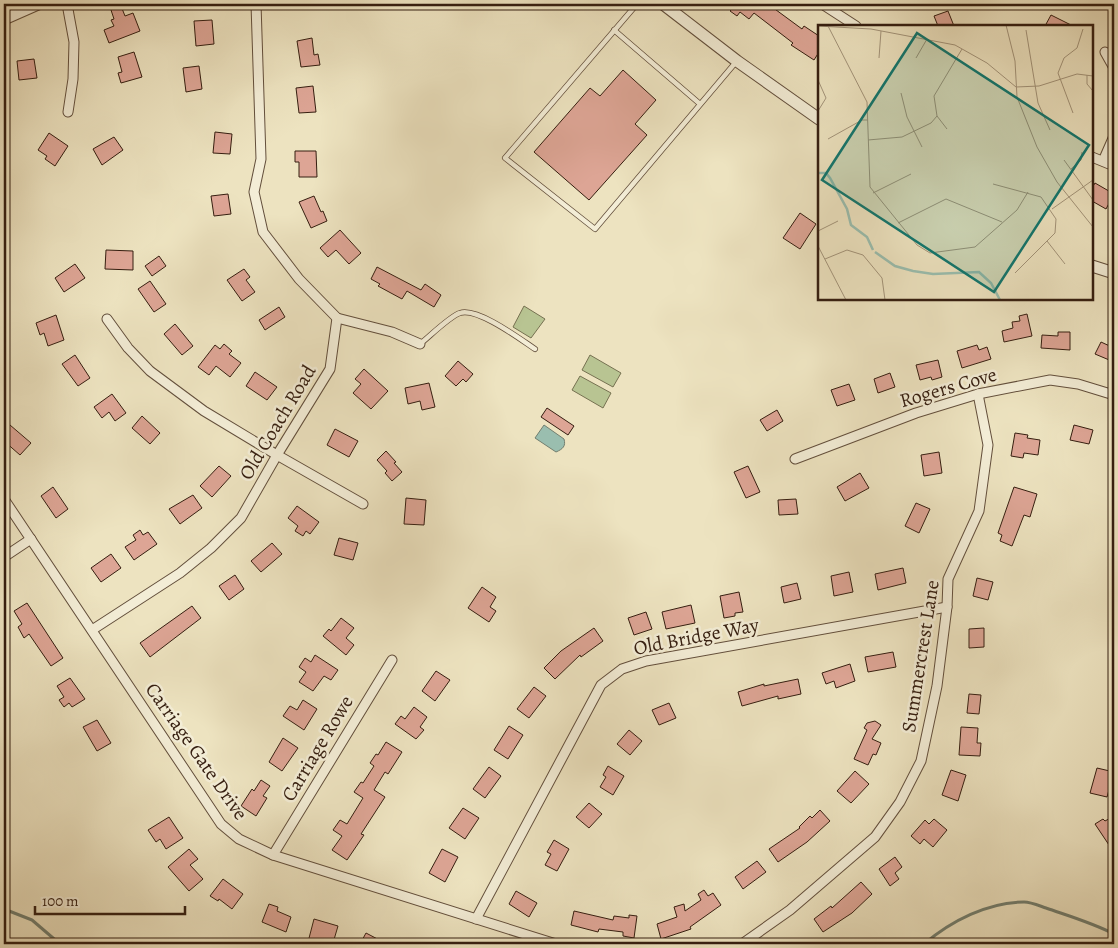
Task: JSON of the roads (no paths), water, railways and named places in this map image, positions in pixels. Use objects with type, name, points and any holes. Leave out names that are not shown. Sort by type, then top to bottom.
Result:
[{"type":"street","points":[[4,19],[38,4]]},
{"type":"street","points":[[67,4],[74,42],[73,78],[68,112]]},
{"type":"street","points":[[256,4],[261,159],[254,192],[263,232],[299,279],[337,318],[392,332],[420,344]]},
{"type":"street","points":[[663,4],[737,61],[818,118]]},
{"type":"street","points":[[822,4],[854,25]]},
{"type":"street","points":[[1105,52],[1114,68]]},
{"type":"street","points":[[1103,161],[1114,136]]},
{"type":"street","points":[[1093,157],[1114,166]]},
{"type":"street","points":[[1093,266],[1114,273]]},
{"type":"street","name":"Old Coach Road","points":[[92,630],[180,573],[211,548],[241,518],[330,369],[337,318]]},
{"type":"street","points":[[107,319],[128,348],[150,371],[204,411],[363,504]]},
{"type":"street","name":"Rogers Cove","points":[[796,459],[916,413],[978,394],[1050,380],[1078,384],[1114,395]]},
{"type":"street","name":"Summercrest Lane","points":[[742,944],[790,910],[875,837],[900,802],[921,760],[937,686],[947,608],[948,580],[980,512],[988,446],[978,394]]},
{"type":"street","name":"Carriage Gate Drive","points":[[4,499],[222,824],[239,839],[272,855],[476,919]]},
{"type":"street","points":[[4,557],[31,539]]},
{"type":"street","name":"Old Bridge Way","points":[[476,919],[601,684],[622,669],[646,661],[947,608]]},
{"type":"street","name":"Carriage Rowe","points":[[272,855],[392,660]]},
{"type":"street","points":[[476,919],[556,944]]},
{"type":"lane","points":[[637,4],[505,158],[595,229],[737,61]]},
{"type":"lane","points":[[614,30],[700,104]]},
{"type":"lane","points":[[420,344],[458,313],[467,312],[491,320],[535,349]]},
{"type":"waterway","points":[[924,944],[946,928],[971,914],[997,905],[1024,902],[1098,926],[1114,934]]},
{"type":"waterway","points":[[4,909],[32,920],[60,944]]}]
